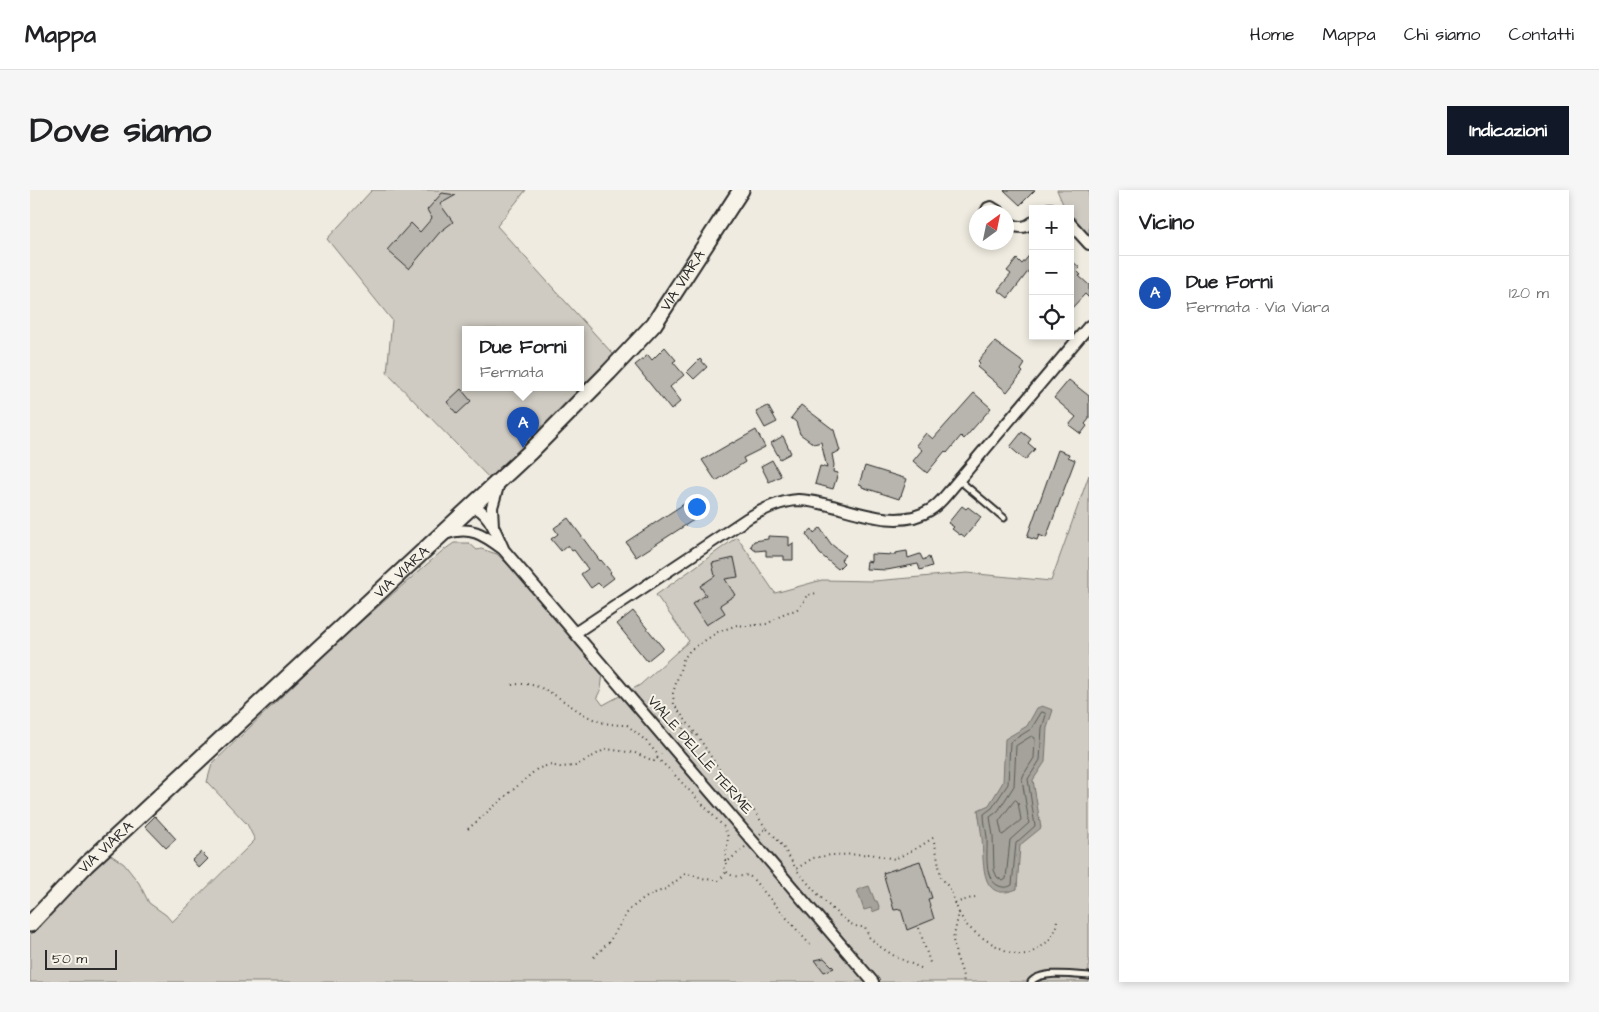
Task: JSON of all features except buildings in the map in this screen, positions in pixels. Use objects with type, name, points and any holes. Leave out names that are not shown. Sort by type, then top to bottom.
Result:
[{"type":"main road","name":"VIA VIARA","points":[[30,924],[86,865],[544,439],[654,324],[741,190]]},
{"type":"street","points":[[1014,226],[1021,227],[1029,225]]},
{"type":"street","points":[[1074,227],[1089,244]]},
{"type":"street","points":[[575,633],[748,518],[786,501],[805,500],[880,518],[910,518],[930,510],[958,480],[1089,326]]},
{"type":"street","name":"VIALE DELLE TERME","points":[[493,526],[492,507],[499,480]]},
{"type":"street","name":"VIALE DELLE TERME","points":[[469,509],[477,508],[482,512],[493,526],[503,548]]},
{"type":"street","points":[[438,537],[458,529],[473,531],[469,509]]},
{"type":"street","name":"VIALE DELLE TERME","points":[[473,531],[488,537],[503,548],[873,982]]},
{"type":"lane","points":[[958,480],[1004,518]]},
{"type":"lane","points":[[1031,982],[1034,978],[1048,975],[1070,974],[1089,976]]},
{"type":"path","points":[[817,593],[807,595],[802,605],[796,610],[785,613],[767,624],[737,625],[718,632],[690,650],[683,660],[673,694],[674,705],[719,769],[784,848],[796,869],[815,891],[854,926],[865,927],[869,937],[896,957],[921,968]]},
{"type":"path","points":[[512,685],[522,683],[536,686],[550,692],[592,719],[611,725],[627,724],[646,741],[658,757],[724,827],[728,837],[726,864],[724,867],[726,872],[733,876],[748,875],[752,878],[811,946]]},
{"type":"path","points":[[685,720],[682,733],[677,738],[695,733]]},
{"type":"path","points":[[468,829],[537,769],[549,765],[560,767],[575,766],[606,749],[635,753],[654,761],[665,750]]},
{"type":"path","points":[[758,836],[766,828]]},
{"type":"path","points":[[796,869],[813,858],[831,856],[870,854],[894,859],[933,838],[941,877],[950,889],[965,923],[977,934],[1004,950],[1016,955],[1026,956],[1048,941],[1057,927],[1057,917]]},
{"type":"path","points":[[726,864],[746,847]]},
{"type":"path","points":[[594,957],[609,942],[629,910],[639,902],[652,894],[666,889],[684,874],[695,875],[708,880],[720,880],[726,872]]},
{"type":"path","points":[[955,904],[975,898]]},
{"type":"path","points":[[959,913],[954,940],[956,955],[964,982]]},
{"type":"path","points":[[919,928],[931,966]]},
{"type":"shaded area","points":[[372,190],[526,190],[497,226],[622,364],[493,482],[387,373],[392,320],[327,239]]},
{"type":"shaded area","points":[[1057,190],[1089,190],[1089,235],[1074,219],[1074,205],[1063,205]]},
{"type":"shaded area","points":[[1089,475],[1089,982],[30,982],[30,931],[108,853],[124,864],[139,883],[149,903],[166,915],[172,922],[255,840],[247,824],[207,782],[212,764],[342,638],[441,552],[454,543],[469,543],[477,550],[481,549],[497,554],[514,571],[603,673],[601,689],[597,697],[603,705],[640,685],[689,641],[656,595],[737,537],[775,593],[822,580],[874,581],[967,573],[1051,581]]},
{"type":"water","points":[[1042,706],[1053,710],[1047,728],[1045,762],[1033,780],[1041,828],[1020,845],[1017,889],[1005,892],[996,891],[990,886],[986,878],[978,810],[989,805],[1003,782],[1005,739],[1027,726],[1037,708]]},
{"type":"water","points":[[869,886],[880,909],[872,912],[871,908],[864,910],[857,890]]},
{"type":"place","name":"Due Forni","points":[[523,448]]}]
